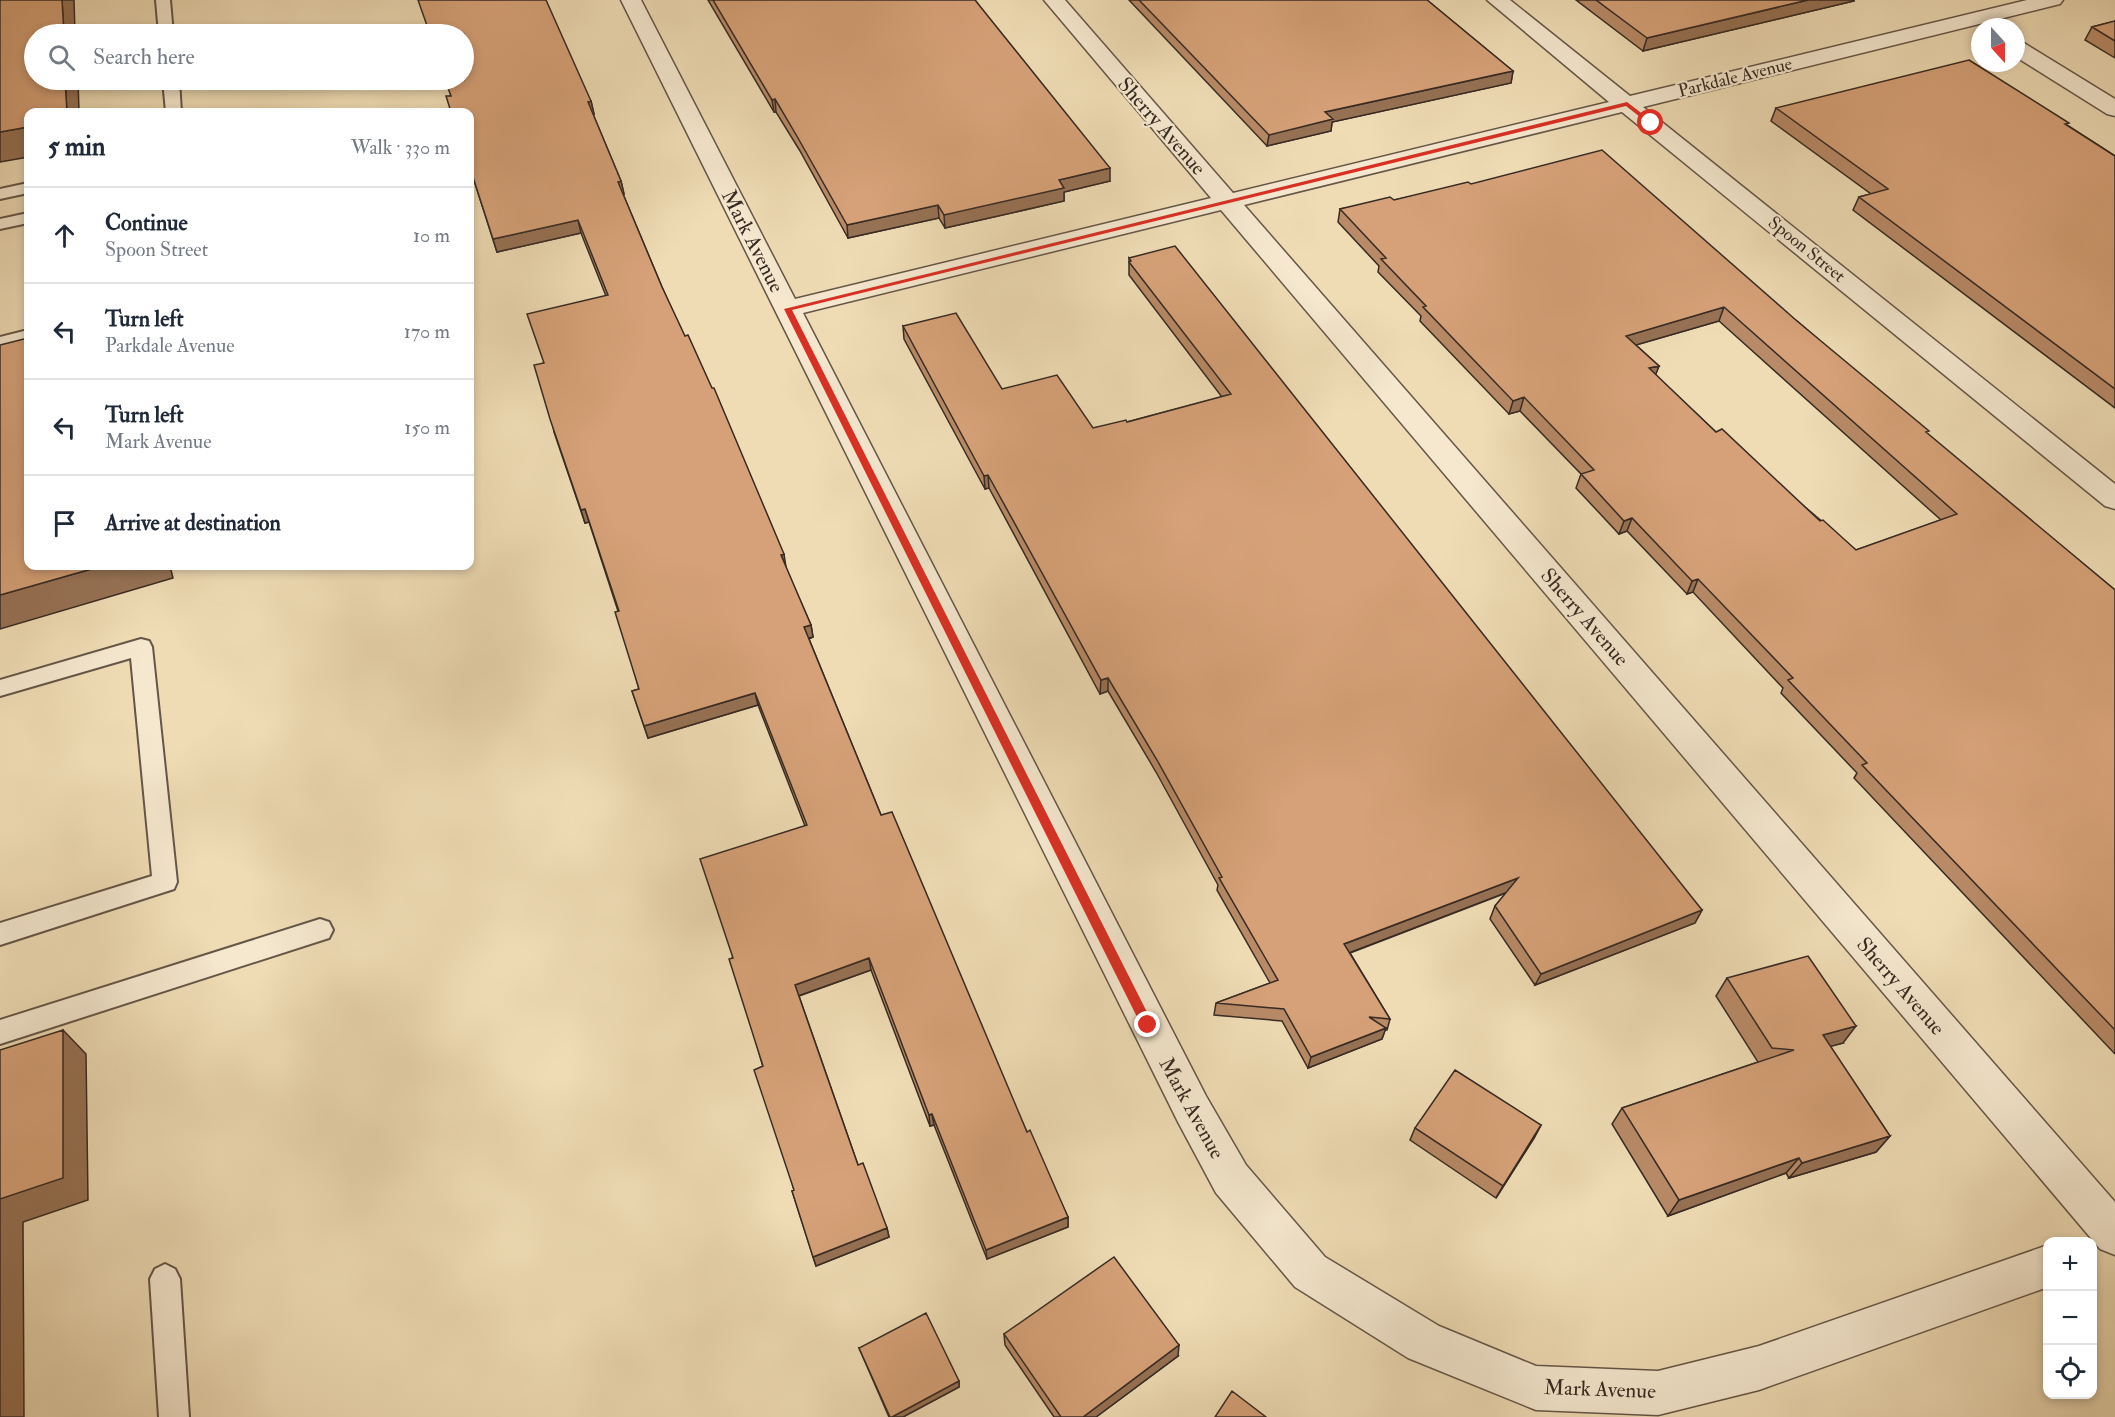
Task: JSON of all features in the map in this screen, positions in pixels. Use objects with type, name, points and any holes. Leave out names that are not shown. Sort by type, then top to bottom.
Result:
[{"type":"street","name":"Mark Avenue","points":[[631,0],[1192,1109],[1231,1179],[1310,1272],[1424,1342],[1536,1388],[1658,1394],[1760,1368],[2043,1268]]},
{"type":"street","name":"Sherry Avenue","points":[[1054,0],[2115,1234]]},
{"type":"street","name":"Spoon Street","points":[[1497,0],[2115,499]]},
{"type":"street","name":"Parkdale Avenue","points":[[1993,18],[2054,0]]},
{"type":"street","points":[[1943,3],[1971,20]]},
{"type":"street","name":"Parkdale Avenue","points":[[788,309],[1627,104],[1971,24]]},
{"type":"street","points":[[2025,54],[2115,109]]},
{"type":"street","points":[[2097,1247],[2115,1241]]},
{"type":"lane","points":[[163,0],[165,24]]},
{"type":"lane","points":[[172,90],[174,108]]},
{"type":"lane","points":[[0,194],[24,189]]},
{"type":"lane","points":[[0,224],[24,219]]},
{"type":"lane","points":[[0,343],[24,337]]},
{"type":"lane","points":[[0,688],[141,647],[165,882],[0,934]]},
{"type":"lane","points":[[0,1032],[320,930]]},
{"type":"lane","points":[[165,1279],[174,1417]]},
{"type":"building","points":[[0,0],[62,0],[63,24],[24,24],[24,90],[66,90],[67,108],[24,108],[24,128],[0,132]]},
{"type":"building","points":[[418,0],[546,0],[591,101],[588,102],[621,181],[618,182],[662,287],[685,336],[688,335],[714,388],[784,554],[781,555],[811,625],[804,627],[881,815],[892,812],[1027,1132],[1030,1130],[1068,1217],[986,1250],[932,1114],[929,1115],[869,958],[795,985],[858,1165],[863,1163],[887,1228],[813,1257],[792,1191],[794,1190],[754,1070],[763,1066],[729,959],[733,958],[700,859],[807,825],[755,693],[644,726],[632,691],[639,689],[615,612],[619,611],[585,509],[581,510],[550,419],[534,365],[544,363],[527,314],[608,295],[578,220],[493,239],[474,180],[474,108],[450,108],[446,96],[451,96],[449,90],[474,90],[474,24],[426,24]]},
{"type":"building","points":[[713,0],[975,0],[1110,168],[1059,180],[1064,188],[944,215],[938,205],[847,225],[775,99],[772,100]]},
{"type":"building","points":[[1139,0],[1427,0],[1513,71],[1325,112],[1333,119],[1269,135]]},
{"type":"building","points":[[1596,0],[1808,0],[1647,38]]},
{"type":"building","points":[[2115,21],[2115,41],[2092,27]]},
{"type":"building","points":[[1969,60],[1971,72],[1988,72],[2069,123],[2065,124],[2115,156],[2115,389],[1859,197],[1888,189],[1776,108]]},
{"type":"building","points":[[1602,150],[1797,321],[1929,431],[1926,432],[2115,590],[2115,1030],[1862,765],[1867,763],[1788,680],[1793,678],[1698,579],[1692,581],[1632,518],[1624,521],[1581,474],[1594,470],[1524,397],[1513,401],[1423,307],[1426,306],[1381,259],[1386,258],[1340,209],[1390,197],[1394,200],[1468,182],[1471,184]],"holes":[[[1724,307],[1957,514],[1856,550],[1823,520],[1820,521],[1722,429],[1716,432],[1649,368],[1659,366],[1626,336]]]},
{"type":"building","points":[[1175,246],[1702,910],[1541,974],[1495,906],[1518,878],[1344,944],[1390,1019],[1369,1017],[1386,1028],[1311,1057],[1284,1009],[1216,1003],[1278,980],[1219,878],[1222,877],[1157,760],[1108,678],[1101,680],[988,475],[984,476],[903,326],[956,313],[1002,389],[1057,375],[1093,428],[1126,420],[1127,422],[1231,394],[1129,262],[1131,261],[1129,258]]},
{"type":"building","points":[[24,339],[24,570],[88,570],[0,595],[0,345]]},
{"type":"building","points":[[1808,956],[1856,1026],[1823,1035],[1890,1136],[1802,1163],[1799,1158],[1679,1200],[1622,1108],[1794,1050],[1772,1048],[1727,978]]},
{"type":"building","points":[[63,1030],[63,1178],[0,1199],[0,1050]]},
{"type":"building","points":[[1455,1070],[1541,1125],[1503,1186],[1415,1128]]},
{"type":"building","points":[[1114,1257],[1179,1345],[1083,1417],[1061,1417],[1004,1334]]},
{"type":"building","points":[[926,1313],[959,1381],[890,1417],[859,1348]]},
{"type":"building","points":[[1232,1391],[1266,1417],[1215,1417]]},
{"type":"route","points":[[1148,1025],[788,309],[1627,104],[1651,123]]}]
